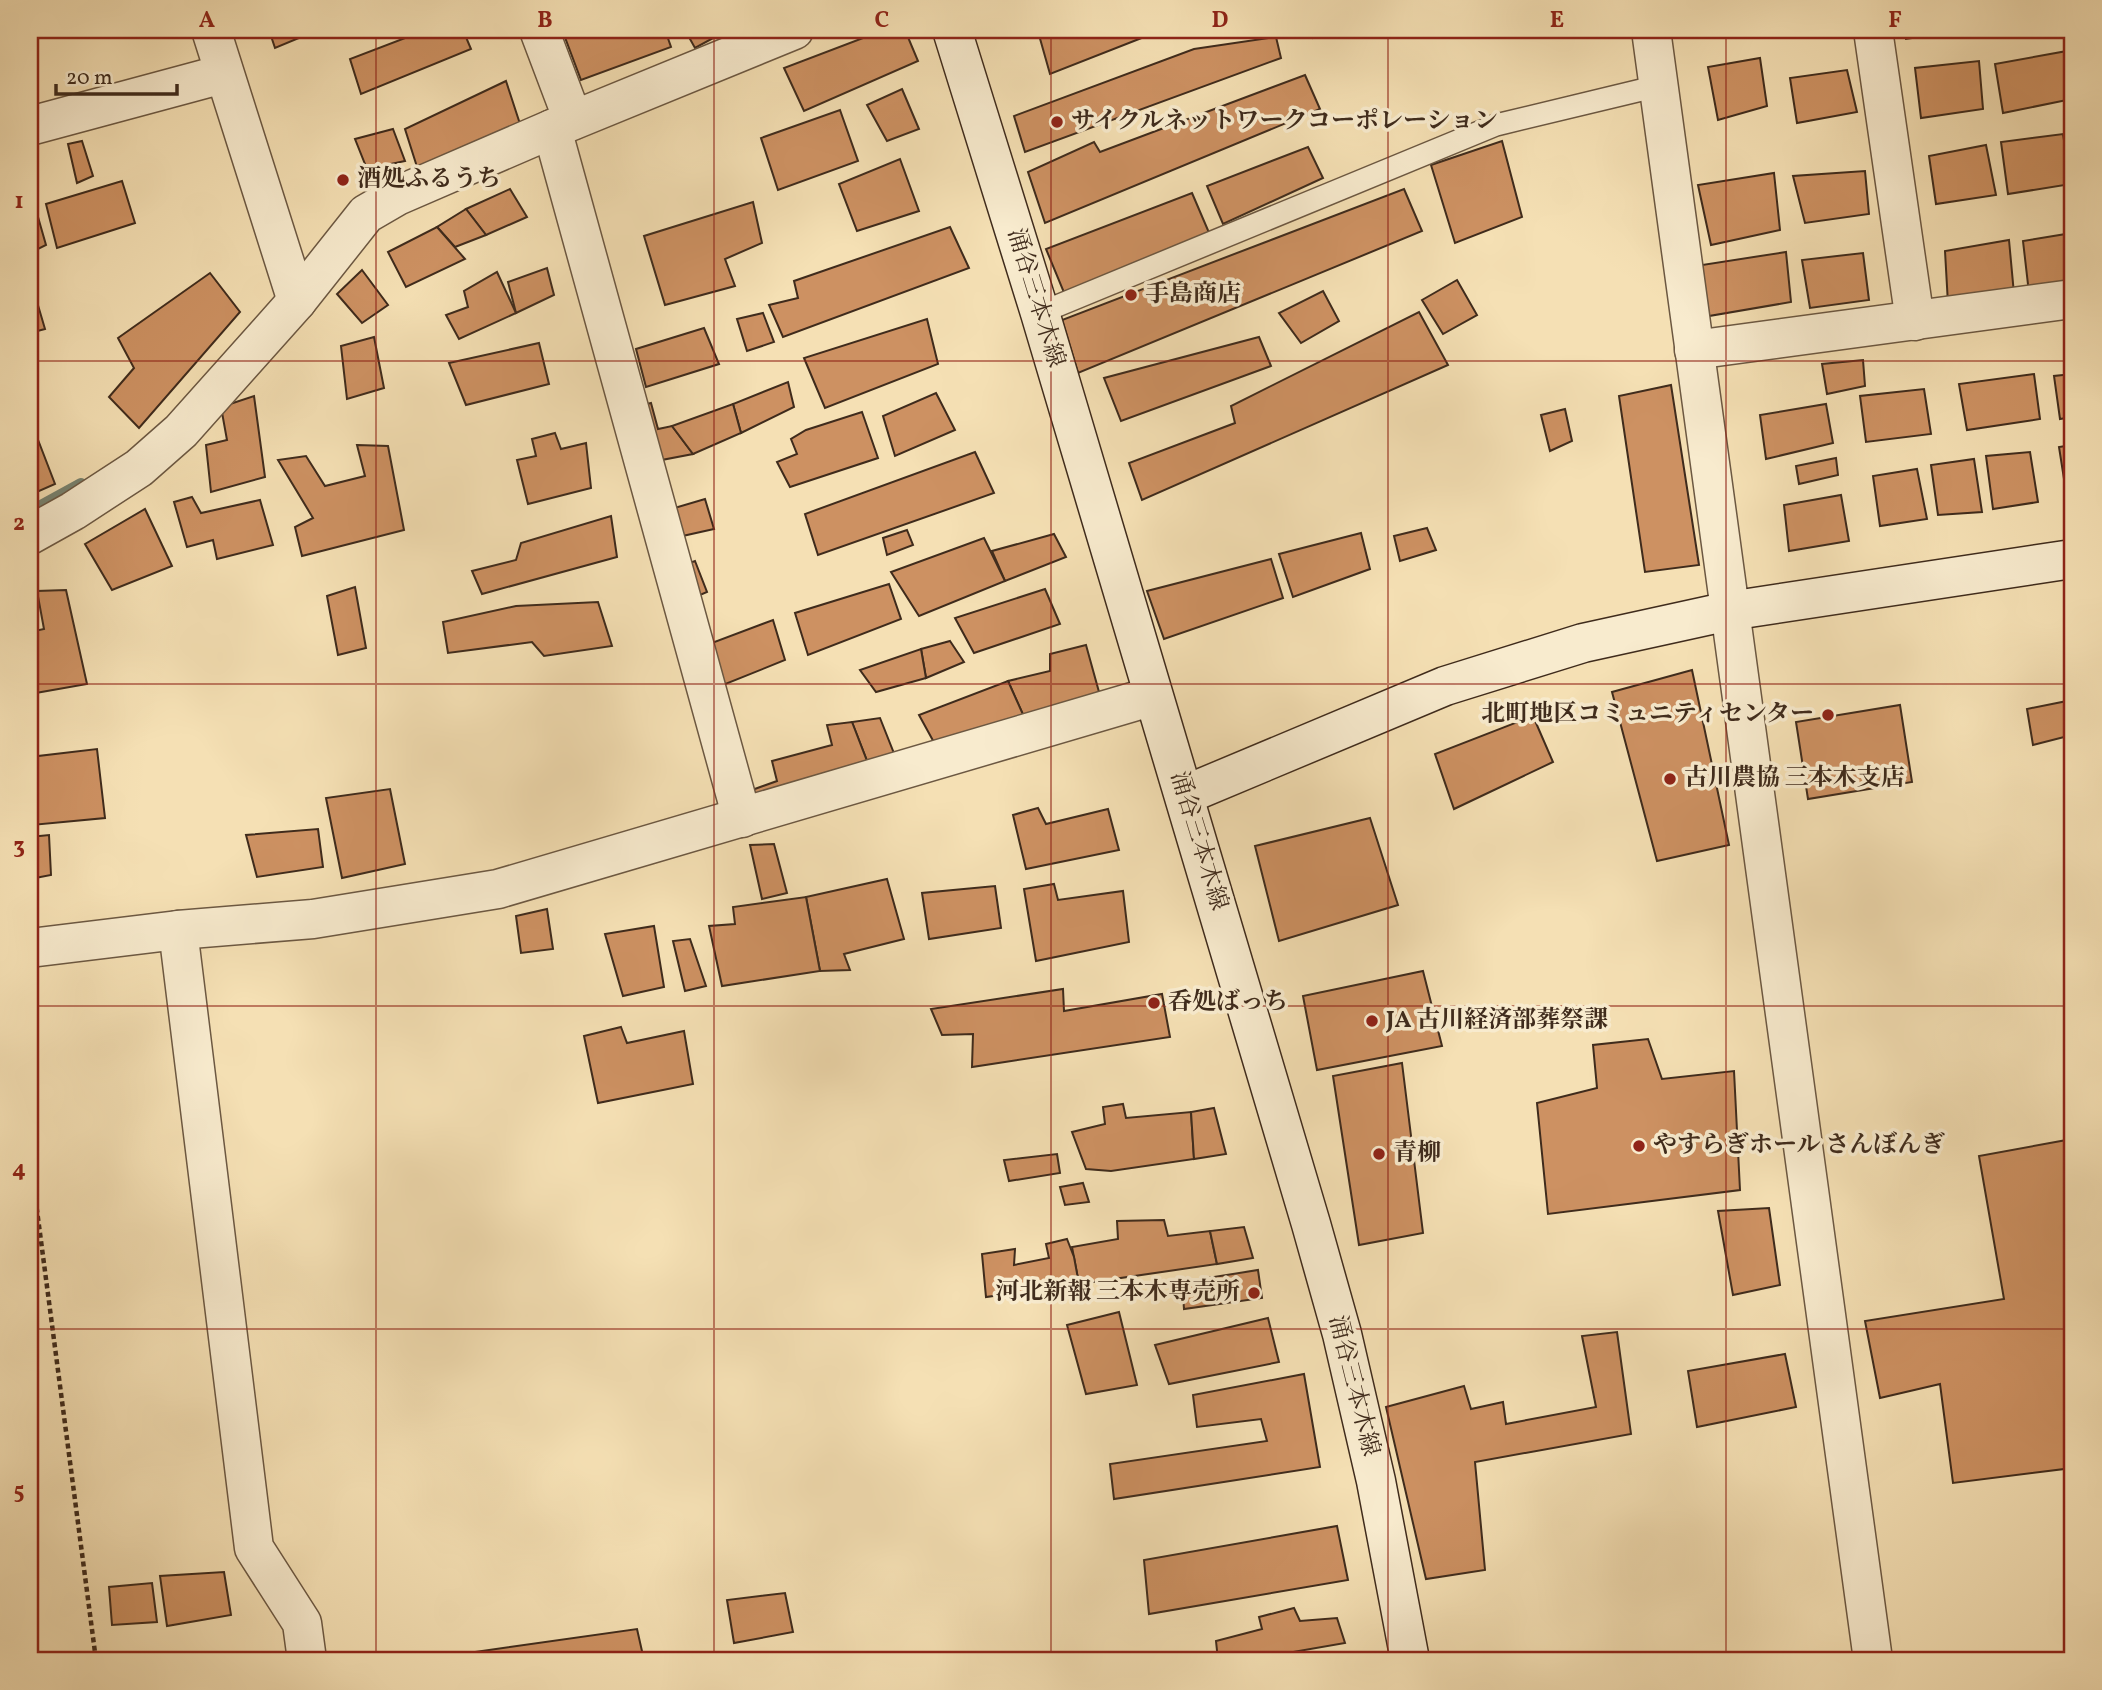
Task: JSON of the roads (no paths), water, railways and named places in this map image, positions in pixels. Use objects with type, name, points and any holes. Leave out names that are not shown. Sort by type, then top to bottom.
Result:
[{"type":"street","points":[[211,30],[297,301]]},
{"type":"street","points":[[539,30],[742,818]]},
{"type":"street","points":[[30,535],[139,468],[181,430],[297,301],[366,214],[397,196],[793,30]]},
{"type":"street","name":"涌谷三本木線","points":[[952,30],[1185,795],[1342,1334],[1376,1481],[1410,1660]]},
{"type":"street","points":[[1651,30],[1873,1660]]},
{"type":"street","points":[[1873,30],[1916,321]]},
{"type":"street","points":[[30,126],[223,74]]},
{"type":"street","points":[[1694,350],[2072,299]]},
{"type":"street","points":[[1185,795],[1445,686],[1583,643],[1729,611],[2072,559]]},
{"type":"street","points":[[30,948],[178,930],[313,919],[498,889],[1153,696]]},
{"type":"street","points":[[178,930],[254,1548],[302,1623],[307,1660]]},
{"type":"lane","points":[[1040,313],[1496,125],[1658,86]]},
{"type":"waterway","points":[[30,512],[81,484]]},
{"type":"place","name":"サイクルネットワークコーポレーション","points":[[1057,122]]},
{"type":"place","name":"酒処ふるうち","points":[[343,180]]},
{"type":"place","name":"手島商店","points":[[1131,295]]},
{"type":"place","name":"北町地区コミュニティセンター","points":[[1828,715]]},
{"type":"place","name":"古川農協 三本木支店","points":[[1670,779]]},
{"type":"place","name":"呑処ばっち","points":[[1154,1003]]},
{"type":"place","name":"JA 古川経済部葬祭課","points":[[1372,1021]]},
{"type":"place","name":"やすらぎホール さんぼんぎ","points":[[1639,1146]]},
{"type":"place","name":"青柳","points":[[1379,1154]]},
{"type":"place","name":"河北新報 三本木専売所","points":[[1254,1293]]}]
